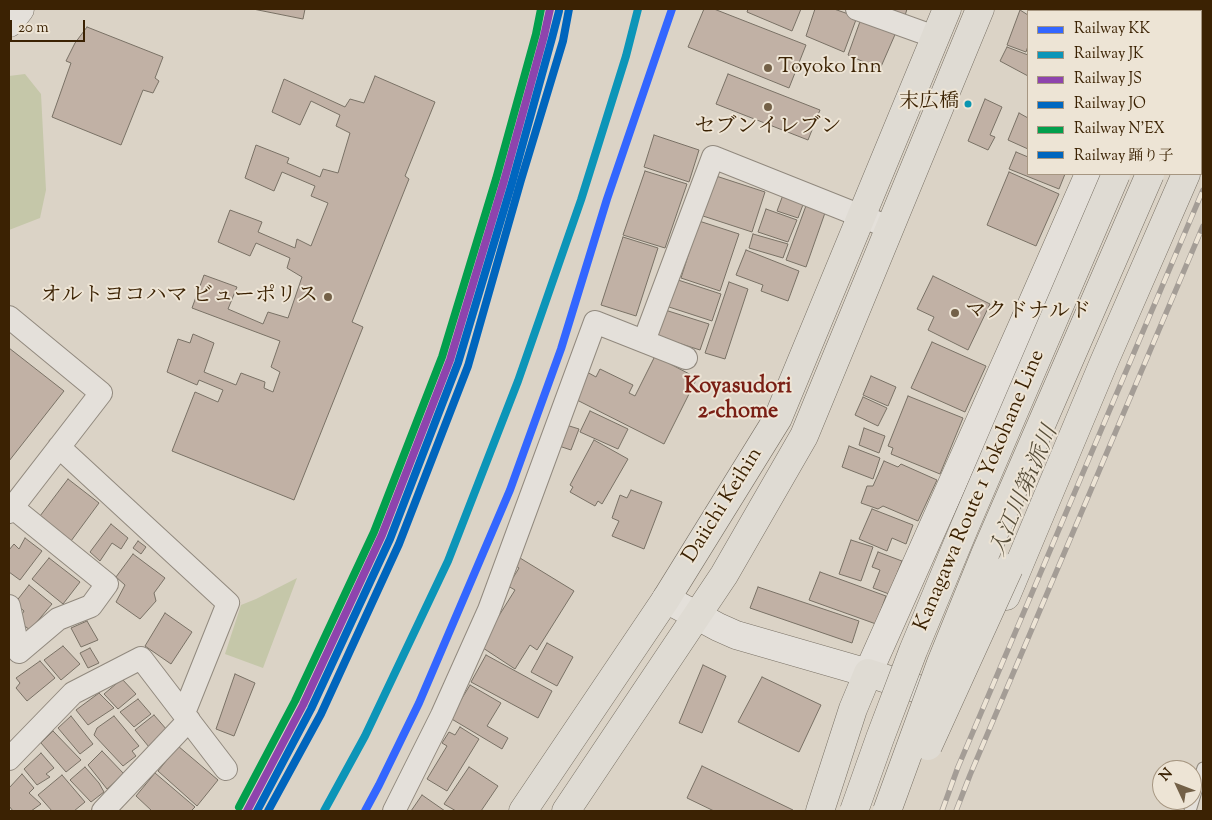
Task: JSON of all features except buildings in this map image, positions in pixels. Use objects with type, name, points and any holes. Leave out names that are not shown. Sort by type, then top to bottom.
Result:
[{"type":"highway","name":"Daiichi Keihin","points":[[523,811],[666,599],[778,418],[947,9]]},
{"type":"highway","name":"Daiichi Keihin","points":[[566,811],[724,574],[804,436],[980,9]]},
{"type":"highway","name":"Kanagawa Route 1 Yokohane Line","points":[[854,811],[880,738],[965,526],[1116,175]]},
{"type":"highway","name":"Kanagawa Route 1 Yokohane Line","points":[[887,811],[941,663],[986,552],[1150,175]]},
{"type":"highway","points":[[899,811],[1009,568],[1178,175]]},
{"type":"highway","points":[[820,811],[853,709],[868,673],[918,689],[936,690],[953,685],[969,672],[981,654],[1104,362],[1186,175]]},
{"type":"street","points":[[9,23],[20,9]]},
{"type":"street","points":[[857,9],[935,37]]},
{"type":"street","points":[[644,341],[713,157],[890,228]]},
{"type":"street","points":[[666,599],[736,635],[868,673],[1088,175]]},
{"type":"street","points":[[9,317],[101,393],[10,510],[107,584],[91,606],[58,619],[19,652],[9,606]]},
{"type":"street","points":[[394,811],[442,715],[489,610],[596,322],[686,358]]},
{"type":"street","points":[[60,447],[228,603],[187,717],[103,811]]},
{"type":"street","points":[[9,759],[72,693],[141,658],[226,769]]},
{"type":"lane","points":[[1190,811],[1203,768]]},
{"type":"green space","points":[[25,74],[41,94],[46,190],[40,218],[9,230],[9,76]]},
{"type":"green space","points":[[297,578],[263,668],[225,654],[241,605]]},
{"type":"railway","points":[[942,811],[958,767],[1203,190]]},
{"type":"railway","points":[[956,811],[1203,226]]},
{"type":"rail line","name":"N'EX","points":[[239,807],[295,701],[374,532],[442,357],[496,179],[536,34],[541,9]]},
{"type":"rail line","name":"JS","points":[[247,811],[303,705],[382,535],[450,360],[504,181],[550,9]]},
{"type":"rail line","name":"踊り子","points":[[268,811],[321,714],[399,544],[468,366],[563,41],[569,9]]},
{"type":"rail line","name":"JK","points":[[324,811],[365,736],[448,561],[518,381],[581,200],[626,56],[638,9]]},
{"type":"rail line","name":"KK","points":[[365,811],[419,703],[510,490],[561,349],[607,199],[672,9]]},
{"type":"rail line","name":"JO","points":[[257,811],[311,709],[390,539],[458,363],[512,183],[559,11]]},
{"type":"place","name":"Toyoko Inn","points":[[768,68]]},
{"type":"place","name":"末広橋","points":[[968,104]]},
{"type":"place","name":"セブンイレブン","points":[[768,107]]},
{"type":"place","name":"オルトヨコハマ ビューポリス","points":[[328,297]]},
{"type":"place","name":"マクドナルド","points":[[955,313]]},
{"type":"district","name":"Koyasudori 2-chome","points":[[738,400]]},
{"type":"water label","name":"入江川第1派川","points":[[1026,492]]}]
